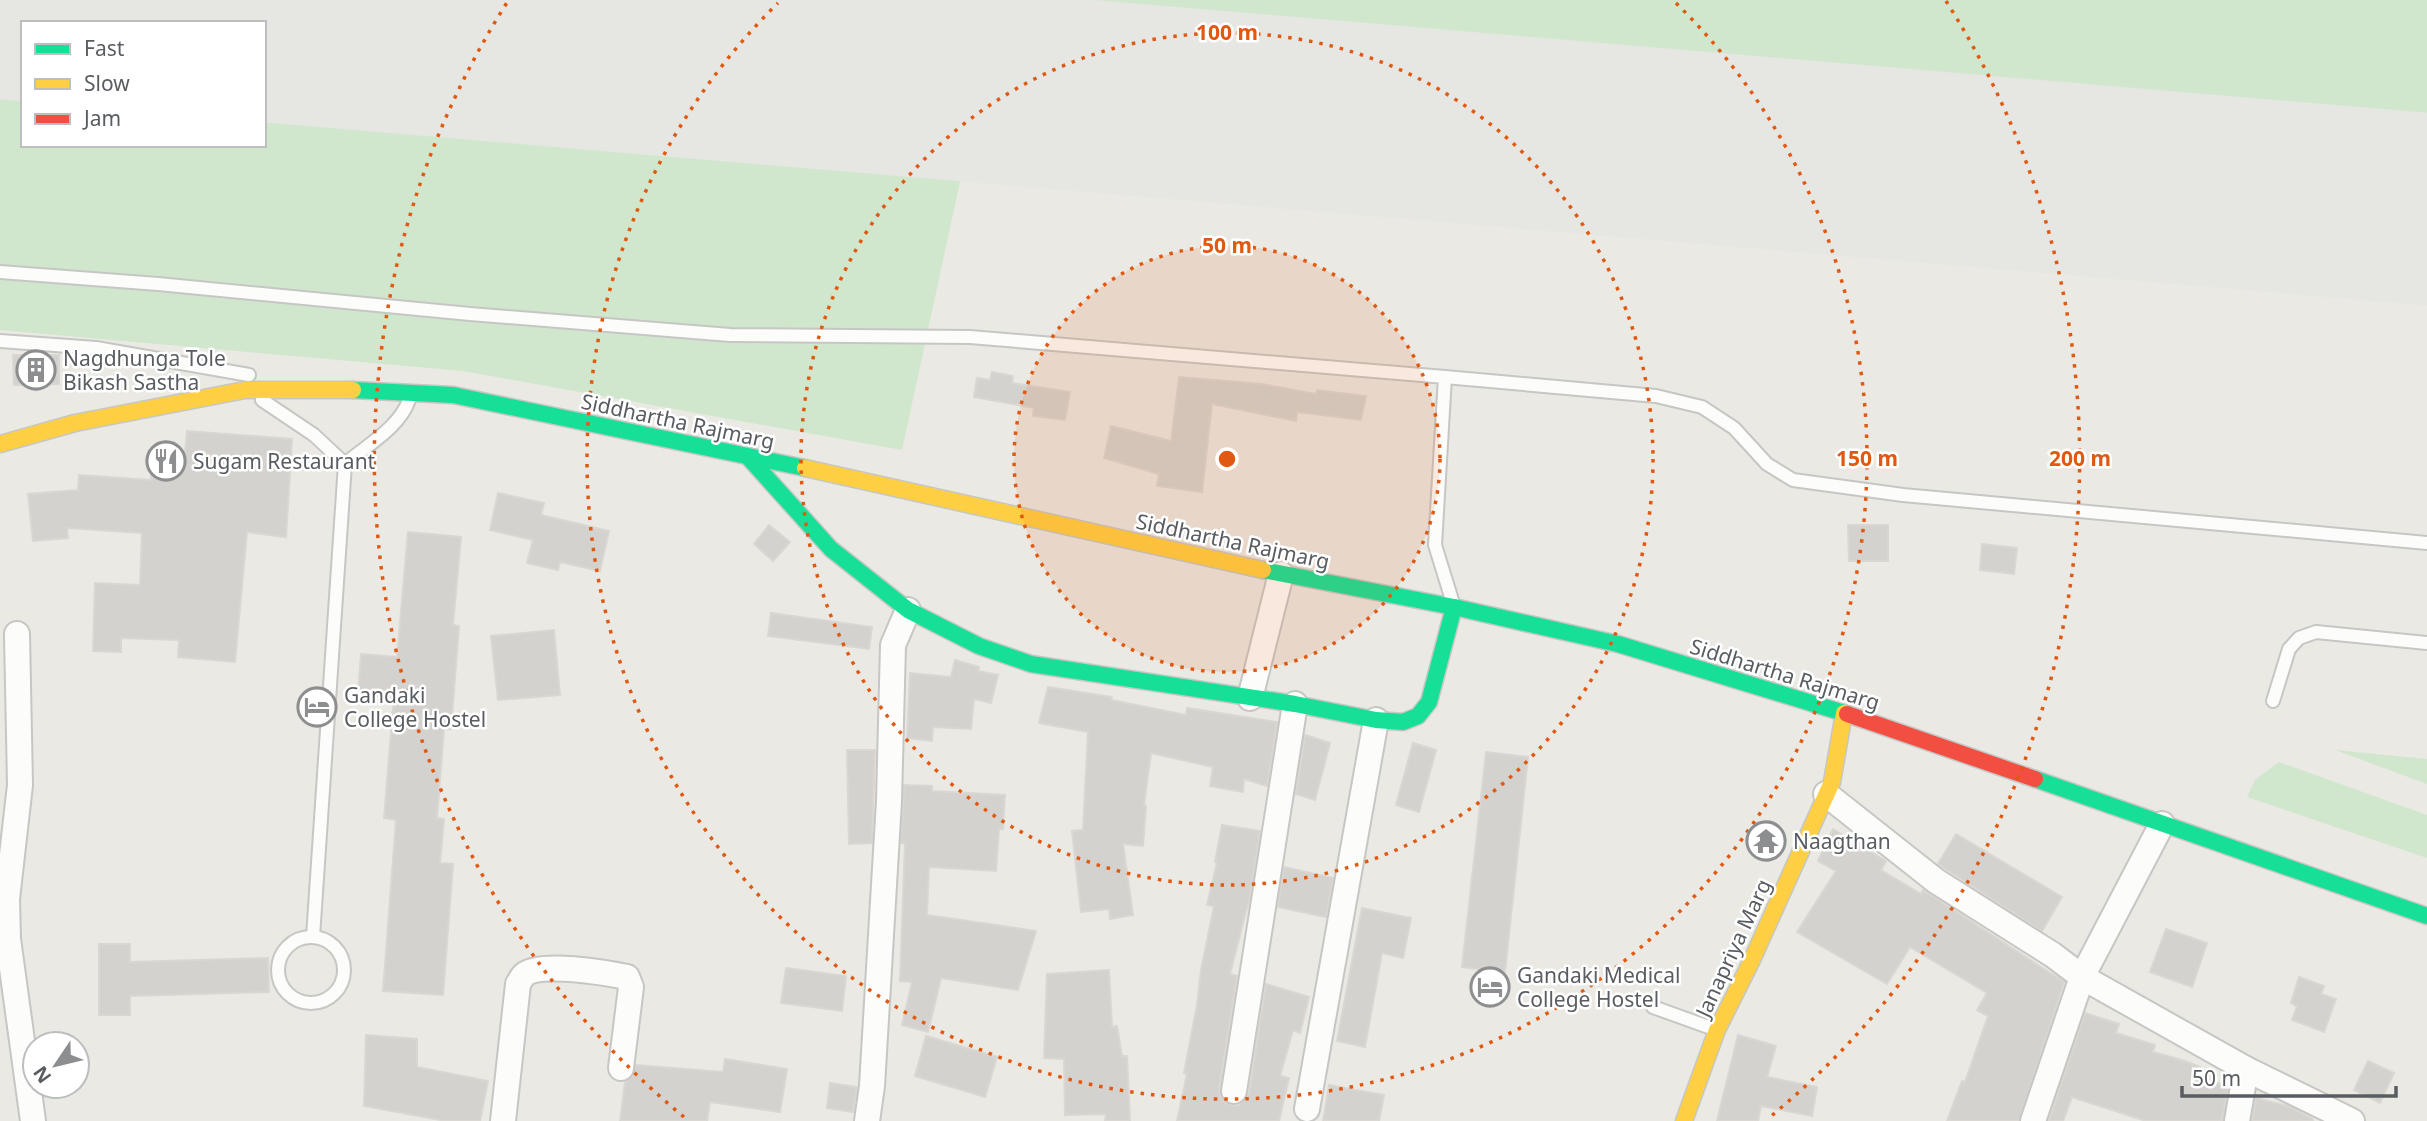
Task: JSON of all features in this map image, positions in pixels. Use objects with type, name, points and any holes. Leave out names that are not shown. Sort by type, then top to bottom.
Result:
[{"type":"main road","name":"Siddhartha Rajmarg","points":[[0,444],[75,423],[245,390],[329,389],[453,395],[875,483],[1281,574],[1454,607],[1618,644],[1844,713],[2427,916]]},
{"type":"main road","points":[[749,458],[831,549],[908,610],[979,646],[1031,664],[1295,704],[1376,720],[1403,722],[1418,716],[1429,702],[1454,607]]},
{"type":"main road","name":"Janapriya Marg","points":[[1684,1121],[1717,1030],[1751,962],[1832,782],[1844,713]]},
{"type":"street","points":[[1250,698],[1281,574]]},
{"type":"street","points":[[867,1121],[872,1086],[888,815],[893,645],[908,610]]},
{"type":"street","points":[[18,634],[20,785],[7,899],[8,939],[33,1121]]},
{"type":"street","points":[[1234,1091],[1295,704]]},
{"type":"street","points":[[1307,1108],[1376,720]]},
{"type":"street","points":[[1826,794],[1936,881],[2053,955],[2082,978],[2246,1069],[2352,1121]]},
{"type":"street","points":[[2033,1121],[2082,978],[2162,824]]},
{"type":"street","points":[[503,1121],[518,984],[525,974],[540,969],[559,969],[627,977],[631,987],[621,1068]]},
{"type":"street","points":[[2237,1121],[2246,1069]]},
{"type":"lane","points":[[0,272],[730,335],[971,337],[1656,396],[1702,407],[1734,428],[1768,464],[1793,480],[1902,495],[2427,542]]},
{"type":"lane","points":[[0,341],[96,348],[329,389]]},
{"type":"lane","points":[[1445,377],[1435,545],[1454,607]]},
{"type":"lane","points":[[245,390],[305,429],[345,464]]},
{"type":"lane","points":[[313,937],[345,464],[386,431],[406,408],[412,392]]},
{"type":"lane","points":[[2273,701],[2289,649],[2299,638],[2316,632],[2427,643]]},
{"type":"lane","points":[[313,937],[324,940],[340,955],[343,977],[334,994],[317,1003],[308,1003],[295,999],[285,991],[279,980],[278,967],[281,955],[289,944],[313,937]]},
{"type":"lane","points":[[1653,1007],[1717,1030]]},
{"type":"green space","points":[[915,0],[2427,0],[2427,140]]},
{"type":"green space","points":[[0,73],[21,75],[21,147],[266,147],[266,95],[966,154],[902,450],[463,371],[0,330]]},
{"type":"green space","points":[[2335,750],[2427,759],[2427,784]]},
{"type":"green space","points":[[2279,762],[2427,815],[2427,858],[2247,797],[2255,780]]},
{"type":"building","name":"Nagdhunga Tole Bikash Sastha","points":[[13,355],[59,355],[59,384],[14,385]]},
{"type":"building","points":[[992,372],[1013,376],[1012,383],[1070,392],[1065,420],[1033,416],[1034,408],[974,397],[977,378],[990,380]]},
{"type":"building","points":[[1179,377],[1262,384],[1316,394],[1317,390],[1366,396],[1361,420],[1297,412],[1296,421],[1212,404],[1202,492],[1157,486],[1159,474],[1104,458],[1111,426],[1171,441]]},
{"type":"building","points":[[187,431],[292,439],[286,537],[247,532],[235,662],[178,657],[179,640],[121,638],[121,652],[93,651],[95,583],[140,585],[142,533],[67,528],[68,538],[33,541],[28,494],[78,490],[79,475],[151,480],[152,451],[185,453]]},
{"type":"building","points":[[498,493],[544,503],[541,515],[609,531],[600,571],[560,562],[558,570],[527,563],[533,540],[490,530]]},
{"type":"building","points":[[769,525],[790,542],[773,561],[754,544]]},
{"type":"building","points":[[1848,525],[1888,525],[1888,561],[1849,561]]},
{"type":"building","points":[[408,532],[461,537],[453,625],[459,626],[451,729],[444,729],[437,818],[444,819],[440,863],[453,864],[443,995],[383,991],[396,820],[384,818],[394,697],[358,694],[361,654],[397,657]]},
{"type":"building","points":[[1982,544],[2017,548],[2014,574],[1980,570]]},
{"type":"building","points":[[771,613],[872,627],[869,649],[768,636]]},
{"type":"building","points":[[554,630],[560,695],[498,700],[491,636]]},
{"type":"building","points":[[955,660],[979,667],[978,671],[998,675],[991,703],[974,699],[971,729],[933,727],[932,741],[907,738],[910,673],[951,677]]},
{"type":"building","points":[[1048,687],[1112,697],[1111,700],[1186,715],[1187,708],[1277,722],[1267,786],[1244,779],[1243,792],[1210,786],[1213,767],[1151,753],[1144,805],[1143,846],[1123,844],[1133,915],[1110,919],[1109,909],[1081,912],[1072,831],[1083,830],[1088,732],[1039,723]]},
{"type":"building","points":[[1305,735],[1330,743],[1315,800],[1296,794]]},
{"type":"building","points":[[1413,743],[1436,750],[1419,812],[1396,805]]},
{"type":"building","points":[[847,750],[875,750],[872,843],[849,844]]},
{"type":"building","points":[[1486,752],[1528,757],[1505,972],[1462,967]]},
{"type":"building","points":[[904,785],[932,786],[932,791],[1005,795],[996,871],[929,867],[927,915],[1036,931],[1018,990],[941,978],[928,1032],[902,1025],[912,982],[900,981],[905,843],[901,843]]},
{"type":"building","points":[[1222,825],[1260,831],[1249,900],[1230,974],[1237,976],[1219,1089],[1220,1097],[1232,1106],[1240,1105],[1249,1094],[1266,984],[1309,997],[1300,1033],[1293,1030],[1280,1076],[1289,1078],[1279,1121],[1177,1121],[1214,906],[1207,905]]},
{"type":"building","points":[[1833,829],[1886,861],[1881,870],[1921,894],[1923,890],[2064,982],[2019,1121],[1947,1121],[1962,1081],[1965,1082],[1988,1016],[1977,1010],[1987,993],[1910,947],[1887,984],[1797,932],[1836,871],[1818,861]]},
{"type":"building","points":[[1956,834],[2062,897],[2042,931],[1938,864]]},
{"type":"building","points":[[1284,867],[1333,878],[1326,917],[1278,907]]},
{"type":"building","points":[[1362,908],[1411,918],[1403,958],[1382,953],[1365,1047],[1337,1041]]},
{"type":"building","points":[[2166,929],[2207,943],[2192,987],[2150,972]]},
{"type":"building","points":[[99,944],[130,944],[130,962],[268,958],[269,992],[130,996],[130,1015],[99,1015]]},
{"type":"building","points":[[786,968],[846,976],[842,1011],[781,1003]]},
{"type":"building","points":[[1109,970],[1112,1027],[1117,1026],[1122,1056],[1127,1056],[1130,1121],[1105,1121],[1106,1114],[1065,1115],[1064,1059],[1044,1058],[1047,974]]},
{"type":"building","points":[[2299,977],[2324,986],[2321,994],[2336,999],[2324,1032],[2292,1020],[2297,1006],[2291,1003]]},
{"type":"building","points":[[2085,1013],[2119,1024],[2116,1033],[2155,1045],[2153,1052],[2212,1072],[2209,1080],[2228,1086],[2222,1121],[2146,1121],[2072,1097],[2063,1121],[2049,1121]]},
{"type":"building","points":[[366,1035],[417,1039],[417,1067],[488,1081],[480,1121],[446,1121],[364,1106]]},
{"type":"building","points":[[1738,1035],[1776,1046],[1767,1077],[1817,1087],[1812,1116],[1761,1106],[1758,1121],[1717,1121]]},
{"type":"building","points":[[926,1036],[997,1057],[985,1097],[915,1076]]},
{"type":"building","points":[[725,1059],[787,1069],[780,1112],[710,1102],[707,1121],[620,1121],[625,1082],[633,1076],[636,1065],[723,1072]]},
{"type":"building","points":[[2368,1061],[2394,1073],[2380,1103],[2354,1090]]},
{"type":"building","points":[[830,1083],[857,1087],[853,1112],[827,1108]]},
{"type":"building","points":[[1329,1085],[1384,1095],[1379,1121],[1323,1121]]},
{"type":"building","points":[[2256,1098],[2288,1106],[2313,1121],[2252,1121]]},
{"type":"taxiway","points":[[542,0],[578,33],[625,56]]},
{"type":"runway","points":[[0,3],[207,21]]},
{"type":"runway","points":[[266,26],[2427,209]]},
{"type":"traffic: fast","points":[[353,390],[453,395],[805,468]]},
{"type":"traffic: fast","points":[[749,458],[831,549],[908,610],[979,646],[1031,664],[1295,704],[1376,720],[1403,722],[1418,716],[1429,702],[1454,607]]},
{"type":"traffic: fast","points":[[1263,570],[1454,607],[1618,644],[1847,714]]},
{"type":"traffic: fast","points":[[2035,779],[2427,916]]},
{"type":"traffic: slow","points":[[0,444],[75,423],[245,390],[353,390]]},
{"type":"traffic: slow","points":[[805,468],[1263,570]]},
{"type":"traffic: slow","points":[[1684,1121],[1717,1030],[1751,962],[1832,782],[1844,713]]},
{"type":"traffic: jam","points":[[1847,714],[2035,779]]},
{"type":"place","name":"Nagdhunga Tole Bikash Sastha","points":[[36,370]]},
{"type":"place","name":"Sugam Restaurant","points":[[166,461]]},
{"type":"place","name":"Gandaki College Hostel","points":[[317,707]]},
{"type":"place","name":"Naagthan","points":[[1766,841]]},
{"type":"place","name":"Gandaki Medical College Hostel","points":[[1490,987]]}]
